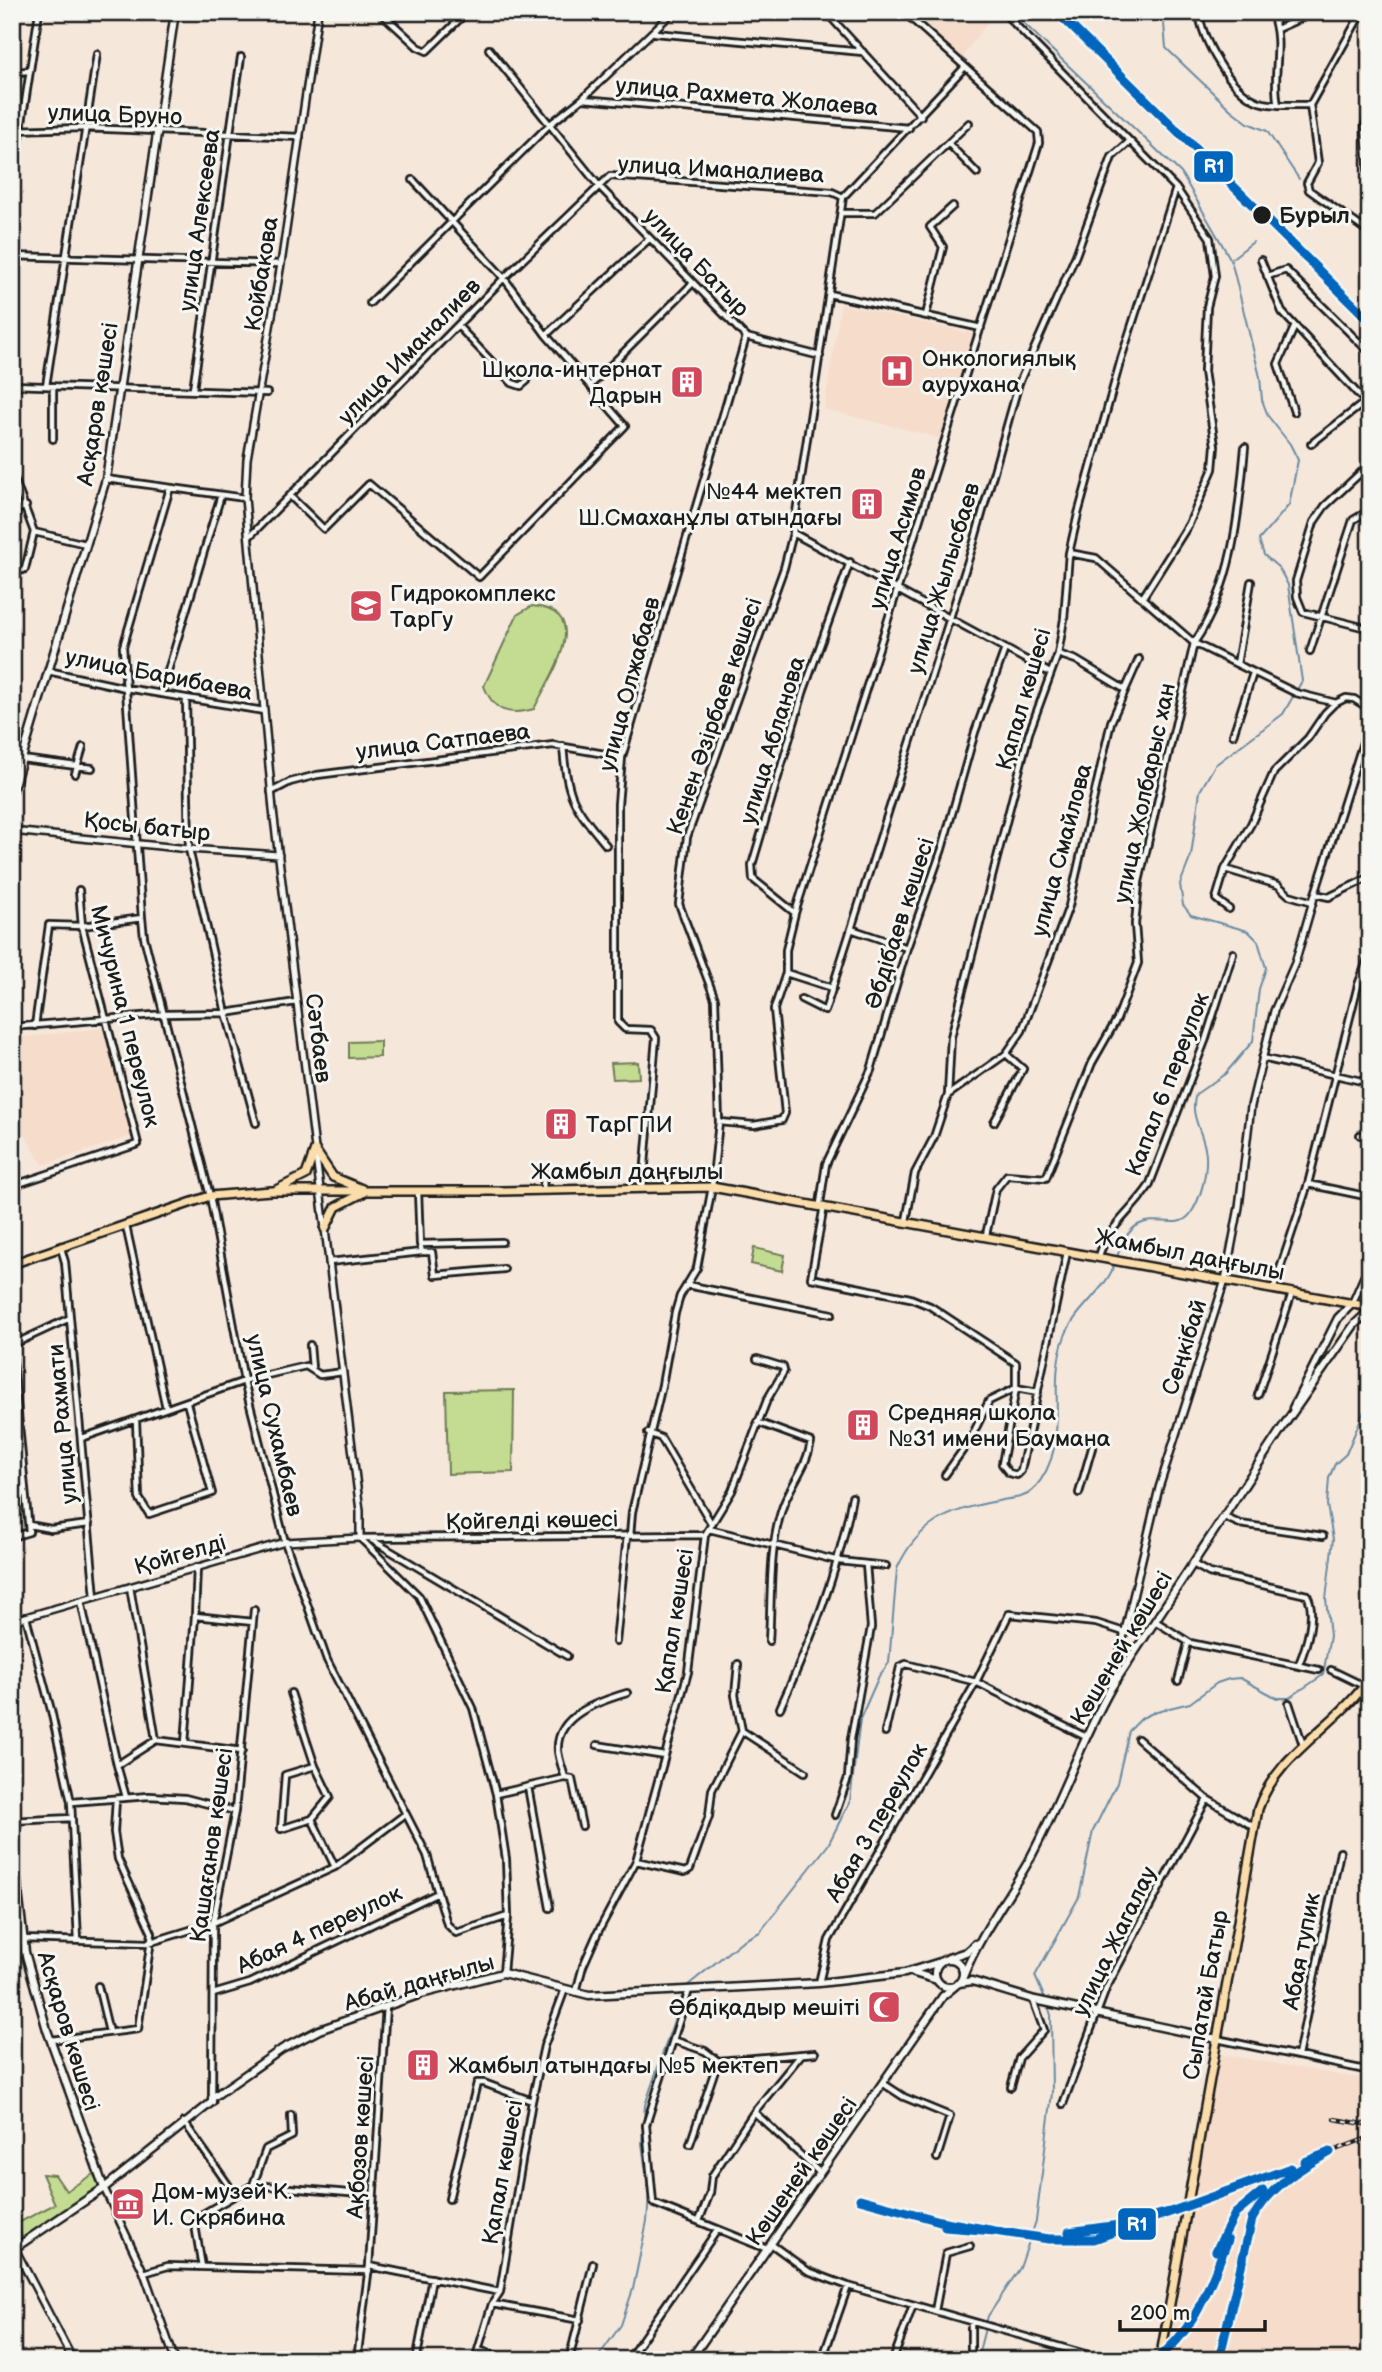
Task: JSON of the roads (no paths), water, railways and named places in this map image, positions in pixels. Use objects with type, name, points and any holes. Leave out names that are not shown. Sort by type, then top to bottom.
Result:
[{"type":"main road","name":"Асқаров көшесі","points":[[12,792],[106,479],[175,12]]},
{"type":"main road","points":[[314,1150],[333,1177],[368,1191]]},
{"type":"main road","points":[[271,1191],[298,1182],[306,1175],[314,1150]]},
{"type":"main road","name":"Жамбыл даңғылы","points":[[12,1264],[210,1196],[271,1191],[712,1186],[1099,1256],[1370,1309]]},
{"type":"main road","points":[[325,1229],[336,1207],[368,1191]]},
{"type":"main road","points":[[1352,1304],[1354,1325]]},
{"type":"main road","name":"Көшеней көшесі","points":[[1284,1425],[1339,1318],[1352,1304]]},
{"type":"main road","name":"Көшеней көшесі","points":[[690,2360],[939,2003],[961,1976],[1026,1864],[1111,1688],[1284,1425],[1354,1325],[1370,1309]]},
{"type":"main road","name":"Сыпатай Батыр","points":[[1160,2360],[1254,1827],[1265,1788],[1282,1766],[1356,1698],[1370,1678]]},
{"type":"main road","name":"Асқаров көшесі","points":[[12,1839],[23,1938],[51,2040],[104,2188]]},
{"type":"main road","points":[[905,1973],[966,1952],[983,1934]]},
{"type":"main road","points":[[948,1958],[966,1981],[986,1985]]},
{"type":"main road","points":[[939,2003],[939,1982],[935,1974],[940,1962]]},
{"type":"main road","name":"Абай даңғылы","points":[[13,2247],[104,2188],[212,2102],[212,2098],[282,2049],[319,2030],[386,2006],[503,1973],[576,1993],[819,1983],[905,1973]]},
{"type":"main road","points":[[905,1973],[924,1975],[939,1982],[961,1976],[1034,1999],[1217,2039]]},
{"type":"street","points":[[12,187],[39,12]]},
{"type":"street","name":"Койбакова","points":[[248,542],[245,498],[247,459],[281,264],[318,12]]},
{"type":"street","points":[[380,12],[418,47],[427,51],[465,13]]},
{"type":"street","points":[[370,303],[450,220],[549,125],[582,99],[654,33],[673,12]]},
{"type":"street","points":[[827,12],[921,116]]},
{"type":"street","name":"улица Асимов","points":[[719,1122],[773,1124],[782,1120],[785,1113],[774,1009],[786,972],[786,950],[795,913],[1039,144],[1038,132],[904,12]]},
{"type":"street","points":[[1003,12],[1176,188],[1202,221],[1210,238],[1215,276],[1207,307],[1204,371],[1215,446],[1213,469],[1189,524],[1143,597]]},
{"type":"street","points":[[1199,12],[1211,51],[1242,92],[1257,101],[1278,105],[1310,105]]},
{"type":"street","points":[[1271,12],[1277,29],[1278,105]]},
{"type":"street","points":[[1277,29],[1315,12]]},
{"type":"street","points":[[1362,12],[1310,105],[1318,163],[1307,183],[1309,190],[1368,232]]},
{"type":"street","points":[[654,33],[863,52]]},
{"type":"street","name":"улица Батыр","points":[[489,49],[599,186],[746,337],[820,356]]},
{"type":"street","points":[[46,386],[97,54]]},
{"type":"street","name":"улица Алексеева","points":[[193,390],[241,57]]},
{"type":"street","points":[[844,197],[964,68]]},
{"type":"street","points":[[12,72],[29,71]]},
{"type":"street","name":"улица Рахмета Жолаева","points":[[582,99],[909,128]]},
{"type":"street","points":[[1368,232],[1370,197],[1365,125],[1370,112]]},
{"type":"street","points":[[841,214],[875,213],[969,123]]},
{"type":"street","name":"улица Бруно","points":[[12,130],[84,128],[300,137]]},
{"type":"street","name":"улица Жылысбаев","points":[[801,999],[825,1012],[974,542],[1019,383],[1076,255],[1112,157],[1129,142]]},
{"type":"street","points":[[948,143],[977,173]]},
{"type":"street","name":"улица Иманалиева","points":[[599,186],[610,176],[832,192],[844,197]]},
{"type":"street","points":[[291,497],[324,528],[369,484],[479,576],[625,426],[546,335],[504,278],[413,180]]},
{"type":"street","name":"улица Иманалиев","points":[[248,542],[251,531],[291,497],[504,278],[599,186]]},
{"type":"street","name":"Қапал көшесі","points":[[906,1221],[915,1173],[934,1138],[948,1095],[951,1037],[1029,733],[1058,654],[1064,619],[1069,553],[1121,359],[1176,188]]},
{"type":"street","name":"Кенен Әзірбаев көшесі","points":[[616,1642],[632,1512],[648,1433],[662,1385],[675,1313],[697,1268],[712,1186],[719,1122],[715,999],[680,904],[687,837],[784,568],[793,533],[844,197]]},
{"type":"street","points":[[926,316],[943,247],[930,227],[953,206]]},
{"type":"street","points":[[546,335],[649,239]]},
{"type":"street","points":[[12,256],[281,264]]},
{"type":"street","points":[[1261,260],[1282,312],[1370,407]]},
{"type":"street","points":[[1267,276],[1286,270],[1370,353]]},
{"type":"street","points":[[590,386],[693,283]]},
{"type":"street","points":[[829,294],[981,328]]},
{"type":"street","points":[[458,326],[512,383],[521,386],[527,381]]},
{"type":"street","points":[[1294,327],[1278,364],[1294,412]]},
{"type":"street","name":"улица Олжабаев","points":[[643,1187],[656,1038],[651,1030],[625,1029],[618,1022],[618,804],[622,757],[746,337]]},
{"type":"street","points":[[12,386],[267,393]]},
{"type":"street","points":[[53,386],[53,439]]},
{"type":"street","points":[[1311,444],[1365,402]]},
{"type":"street","name":"улица Жолбарыс хан","points":[[986,1235],[996,1189],[1007,1175],[1046,1178],[1092,1063],[1117,1019],[1138,963],[1135,923],[1139,882],[1195,643],[1212,618],[1238,521],[1245,447]]},
{"type":"street","points":[[1370,464],[1325,506],[1314,523],[1296,581],[1297,597],[1303,612],[1370,629]]},
{"type":"street","points":[[12,473],[34,532],[24,569],[12,574]]},
{"type":"street","points":[[106,479],[245,498]]},
{"type":"street","name":"улица Сухамбаев","points":[[170,488],[126,630],[122,658],[142,918],[144,937],[210,1196],[244,1381],[285,1542],[327,1660],[376,1751],[404,1815],[427,1855],[447,1924],[456,1933],[508,1916]]},
{"type":"street","points":[[161,695],[221,495]]},
{"type":"street","points":[[12,512],[26,506]]},
{"type":"street","points":[[1310,651],[1353,520],[1370,510]]},
{"type":"street","points":[[34,532],[86,544]]},
{"type":"street","points":[[793,533],[900,589],[1051,674]]},
{"type":"street","name":"Сәтбаев","points":[[248,542],[271,792],[360,1511],[360,1538]]},
{"type":"street","points":[[1069,553],[1096,558],[1195,643],[1296,693],[1336,703]]},
{"type":"street","name":"улица Абланова","points":[[795,913],[753,879],[752,865],[803,693],[850,562]]},
{"type":"street","points":[[1237,664],[1251,582]]},
{"type":"street","name":"Әбдібаев көшесі","points":[[1005,649],[975,732],[942,849],[907,948],[871,1070],[826,1164],[811,1278],[893,1293],[930,1306],[1016,1363],[1016,1388]]},
{"type":"street","points":[[1058,654],[1076,660],[1124,690]]},
{"type":"street","name":"улица Смайлова","points":[[948,1095],[1006,1054],[1022,1031],[1069,906],[1111,722],[1139,659]]},
{"type":"street","name":"улица Барибаева","points":[[48,671],[161,695],[264,711]]},
{"type":"street","points":[[1233,735],[1253,673]]},
{"type":"street","points":[[1229,909],[1216,899],[1225,869],[1251,824],[1274,772],[1308,738],[1325,713],[1336,703],[1346,698],[1370,709]]},
{"type":"street","points":[[186,699],[189,849],[226,1013],[256,1123]]},
{"type":"street","points":[[1370,720],[1315,894],[1329,897],[1370,877]]},
{"type":"street","points":[[563,746],[567,789],[574,807],[606,845]]},
{"type":"street","name":"улица Сатпаева","points":[[271,792],[290,782],[317,775],[563,746],[622,757]]},
{"type":"street","points":[[75,774],[83,747]]},
{"type":"street","points":[[22,759],[92,768]]},
{"type":"street","name":"Қосы батыр","points":[[12,831],[279,855]]},
{"type":"street","points":[[1225,869],[1278,885],[1289,895],[1313,902]]},
{"type":"street","name":"Мичурина 1 переулок","points":[[12,1186],[138,1144],[82,926],[79,890]]},
{"type":"street","name":"Сеңкібай","points":[[1111,1688],[1159,1488],[1225,1280],[1238,1207],[1251,1105],[1274,1011],[1295,964],[1315,894]]},
{"type":"street","points":[[35,1026],[49,925],[82,926],[142,918]]},
{"type":"street","points":[[852,929],[907,948]]},
{"type":"street","name":"Капал 6 переулок","points":[[1099,1256],[1118,1223],[1135,1207],[1149,1186],[1205,1041],[1233,953]]},
{"type":"street","points":[[1273,1290],[1308,1184],[1338,1076],[1358,985],[1370,953]]},
{"type":"street","points":[[786,972],[833,988]]},
{"type":"street","points":[[12,1027],[165,1014],[226,1013],[296,1002]]},
{"type":"street","points":[[994,1122],[1023,1069],[1006,1054]]},
{"type":"street","points":[[1262,1058],[1370,1083]]},
{"type":"street","points":[[1360,1135],[1370,1134]]},
{"type":"street","points":[[543,1189],[544,1171]]},
{"type":"street","points":[[1308,1184],[1370,1197]]},
{"type":"street","points":[[418,1190],[422,1252]]},
{"type":"street","points":[[126,1226],[166,1408]]},
{"type":"street","points":[[420,1244],[502,1242]]},
{"type":"street","name":"улица Рахмати","points":[[61,1248],[65,1262],[95,1597]]},
{"type":"street","points":[[1016,1388],[1002,1464],[1009,1473],[1017,1475],[1021,1471],[1068,1251]]},
{"type":"street","points":[[330,1262],[432,1252],[435,1275],[439,1276],[504,1269]]},
{"type":"street","points":[[1352,1304],[1367,1280],[1370,1263]]},
{"type":"street","points":[[687,1284],[832,1314]]},
{"type":"street","points":[[1258,1395],[1292,1293]]},
{"type":"street","points":[[12,1345],[70,1318]]},
{"type":"street","points":[[310,1345],[312,1368]]},
{"type":"street","points":[[12,1350],[28,1525],[28,1534],[12,1537]]},
{"type":"street","name":"Қапал көшесі","points":[[576,1993],[594,1941],[636,1861],[688,1672],[705,1535],[732,1490],[757,1422],[785,1368],[757,1359]]},
{"type":"street","points":[[82,1438],[244,1381],[306,1366],[320,1375],[343,1371]]},
{"type":"street","points":[[945,1475],[970,1440],[989,1401],[1016,1388],[1038,1392]]},
{"type":"street","points":[[136,1420],[139,1498],[149,1514],[212,1493],[187,1403]]},
{"type":"street","points":[[757,1422],[811,1442],[802,1474],[783,1505],[774,1544],[769,1640]]},
{"type":"street","points":[[648,1433],[661,1438],[710,1526],[839,1561],[886,1566]]},
{"type":"street","points":[[1079,1493],[1094,1441]]},
{"type":"street","points":[[779,1708],[811,1641],[839,1561],[852,1497]]},
{"type":"street","points":[[1224,1517],[1240,1524],[1323,1536]]},
{"type":"street","points":[[28,1525],[51,1529],[89,1524]]},
{"type":"street","name":"Қойгелді көшесі","points":[[360,1538],[705,1535]]},
{"type":"street","points":[[360,1538],[419,1596],[472,1708],[496,1794],[506,1859],[508,1916],[503,1973]]},
{"type":"street","name":"Қойгелді","points":[[12,1621],[285,1542],[360,1538]]},
{"type":"street","points":[[371,1539],[567,1656]]},
{"type":"street","points":[[835,1815],[848,1778],[851,1739],[871,1627],[866,1564]]},
{"type":"street","points":[[1193,1564],[1221,1576],[1307,1595],[1310,1614],[1305,1649],[1299,1664]]},
{"type":"street","points":[[185,1743],[197,1567]]},
{"type":"street","points":[[130,1587],[156,1740]]},
{"type":"street","points":[[81,1601],[126,1797]]},
{"type":"street","name":"Қашағанов көшесі","points":[[212,2098],[213,1923],[235,1811],[254,1610]]},
{"type":"street","name":"Абая 3 переулок","points":[[819,1983],[829,1940],[976,1682],[1009,1614],[1013,1612],[1096,1623],[1124,1632]]},
{"type":"street","points":[[195,1616],[253,1622]]},
{"type":"street","points":[[26,1618],[51,1710],[71,1802],[78,1940]]},
{"type":"street","points":[[1155,1621],[1188,1643],[1299,1664],[1319,1671]]},
{"type":"street","points":[[1178,1681],[1188,1643]]},
{"type":"street","points":[[636,1861],[685,1872],[690,1869],[709,1816],[712,1790],[742,1731],[735,1695],[737,1664]]},
{"type":"street","name":"Абая 3 переулок","points":[[885,1732],[902,1665],[976,1682],[1086,1737]]},
{"type":"street","points":[[1331,1670],[1364,1686]]},
{"type":"street","points":[[291,1693],[315,1766],[330,1797],[312,1819],[281,1829],[285,1775],[315,1766]]},
{"type":"street","points":[[565,1778],[558,1750],[560,1734],[591,1704],[627,1693]]},
{"type":"street","points":[[1289,1703],[1304,1747]]},
{"type":"street","points":[[742,1731],[805,1772]]},
{"type":"street","points":[[1138,1739],[1207,1799],[1254,1827]]},
{"type":"street","points":[[117,1765],[156,1740],[242,1751]]},
{"type":"street","points":[[597,1745],[665,1756]]},
{"type":"street","points":[[496,1794],[565,1778],[572,1779],[582,1825]]},
{"type":"street","points":[[528,1787],[550,1908]]},
{"type":"street","points":[[71,1802],[126,1797],[185,1798],[235,1811]]},
{"type":"street","points":[[51,2040],[138,2029],[144,2001],[148,1943],[152,1933],[118,1859],[114,1832],[116,1799]]},
{"type":"street","name":"улица Жагалау","points":[[1063,2104],[1096,2011],[1207,1799]]},
{"type":"street","points":[[12,1941],[23,1938],[148,1943],[213,1923],[335,1867],[404,1815]]},
{"type":"street","points":[[12,1821],[72,1818]]},
{"type":"street","points":[[312,1819],[335,1867]]},
{"type":"street","name":"Абая тупик","points":[[1298,2056],[1340,1852]]},
{"type":"street","name":"Абая 4 переулок","points":[[214,1994],[250,1983],[438,1894]]},
{"type":"street","points":[[98,1986],[109,2032]]},
{"type":"street","name":"Қапал көшесі","points":[[475,2360],[492,2304],[500,2292],[532,2101],[544,2046],[565,1989]]},
{"type":"street","points":[[689,1990],[646,2125],[653,2203],[769,2247],[807,2270],[848,2286],[1106,2360]]},
{"type":"street","points":[[1011,2087],[1019,2058],[1044,2030],[1034,1999]]},
{"type":"street","name":"Ақбозов көшесі","points":[[357,2360],[369,2268],[386,2006]]},
{"type":"street","points":[[1217,2039],[1370,2071]]},
{"type":"street","points":[[673,2040],[705,2051],[718,2060],[816,2053]]},
{"type":"street","points":[[699,2221],[710,2193],[712,2176],[754,2112],[800,2056]]},
{"type":"street","points":[[690,2144],[718,2060]]},
{"type":"street","points":[[449,2199],[477,2083],[484,2083],[532,2101]]},
{"type":"street","points":[[884,2084],[904,2097],[950,2116],[937,2158]]},
{"type":"street","points":[[754,2112],[821,2174]]},
{"type":"street","points":[[253,2185],[266,2149],[292,2136],[291,2115]]},
{"type":"street","points":[[184,2122],[234,2193]]},
{"type":"street","points":[[202,2267],[194,2219],[234,2193],[253,2185],[373,2195]]},
{"type":"street","points":[[104,2188],[144,2273],[175,2360]]},
{"type":"street","points":[[632,2354],[718,2229]]},
{"type":"street","points":[[935,2311],[946,2253],[970,2246]]},
{"type":"street","points":[[13,2247],[73,2360]]},
{"type":"street","points":[[569,2360],[593,2264]]},
{"type":"street","points":[[144,2273],[168,2266],[369,2268],[500,2292]]},
{"type":"street","points":[[417,2356],[432,2278]]},
{"type":"street","points":[[822,2360],[848,2286]]},
{"type":"street","points":[[492,2304],[580,2320]]},
{"type":"street","points":[[893,2360],[913,2305]]},
{"type":"street","points":[[971,2322],[971,2360]]},
{"type":"street","points":[[478,2350],[512,2360]]},
{"type":"waterway","points":[[1012,12],[1181,173],[1231,260],[1260,377],[1262,400],[1268,416],[1290,444],[1298,460],[1289,505],[1259,540],[1264,555],[1279,568],[1288,585],[1302,681],[1283,714],[1215,765],[1200,791],[1191,856],[1180,884],[1183,905],[1191,915],[1248,931],[1258,941],[1266,968],[1259,989],[1253,1041],[1225,1074],[1196,1094],[1195,1118],[1205,1148],[1206,1163],[1195,1207],[1184,1220],[1145,1222],[1135,1227],[1125,1238],[1117,1257]]},
{"type":"waterway","points":[[1163,12],[1166,48],[1231,110],[1248,123],[1267,131],[1299,179]]},
{"type":"waterway","points":[[1231,259],[1253,242]]},
{"type":"waterway","points":[[687,1986],[742,1941],[760,1932],[828,1845],[850,1801],[860,1719],[879,1676],[889,1663],[897,1569],[915,1540],[937,1521],[981,1504],[1021,1497],[1033,1490],[1046,1472],[1056,1435],[1057,1376],[1065,1336],[1076,1316],[1105,1282],[1115,1263]]},
{"type":"waterway","points":[[1046,2001],[1035,1976],[1079,1897],[1093,1831],[1117,1783],[1129,1731],[1142,1718],[1157,1711],[1190,1703],[1217,1683],[1229,1679],[1240,1678],[1277,1698],[1289,1698],[1323,1675],[1330,1636],[1326,1599],[1333,1539],[1327,1505],[1329,1478],[1335,1464],[1346,1454],[1370,1397]]},
{"type":"waterway","points":[[596,2360],[621,2325],[633,2289],[647,2221],[649,2195],[642,2143],[645,2105],[684,1991]]},
{"type":"waterway","points":[[977,2360],[988,2316],[1020,2268],[1036,2221],[1052,2093],[1051,2015],[1048,2006]]},
{"type":"railway","points":[[1363,2041],[1370,2036]]},
{"type":"railway","points":[[1334,2119],[1370,2125]]},
{"type":"railway","points":[[1330,2152],[1370,2137]]},
{"type":"railway","points":[[1219,2360],[1252,2219],[1276,2188],[1330,2152],[1305,2162]]},
{"type":"railway","points":[[1173,2211],[1294,2166]]},
{"type":"railway","points":[[1216,2251],[1235,2214],[1266,2189]]},
{"type":"railway","points":[[860,2199],[940,2221],[995,2231],[945,2227]]},
{"type":"railway","points":[[995,2231],[1049,2239],[1094,2239],[1173,2211],[1119,2225],[1069,2232]]},
{"type":"railway","points":[[1155,2360],[1181,2336],[1200,2308],[1226,2243]]},
{"type":"place","name":"Бурыл","points":[[1262,215]]},
{"type":"place","name":"Онкологиялық аурухана","points":[[897,371]]},
{"type":"place","name":"Школа-интернат Дарын","points":[[687,382]]},
{"type":"place","name":"№44 мектеп Ш.Смаханұлы атындағы","points":[[867,504]]},
{"type":"place","name":"Гидрокомплекс ТарГу","points":[[366,606]]},
{"type":"place","name":"ТарГПИ","points":[[561,1124]]},
{"type":"place","name":"Средняя школа №31 имени Баумана","points":[[863,1425]]},
{"type":"place","name":"Әбдіқадыр мешіті","points":[[884,2007]]},
{"type":"place","name":"Жамбыл атындағы №5 мектеп","points":[[423,2065]]},
{"type":"place","name":"Дом-музей К. И. Скрябина","points":[[128,2204]]}]
